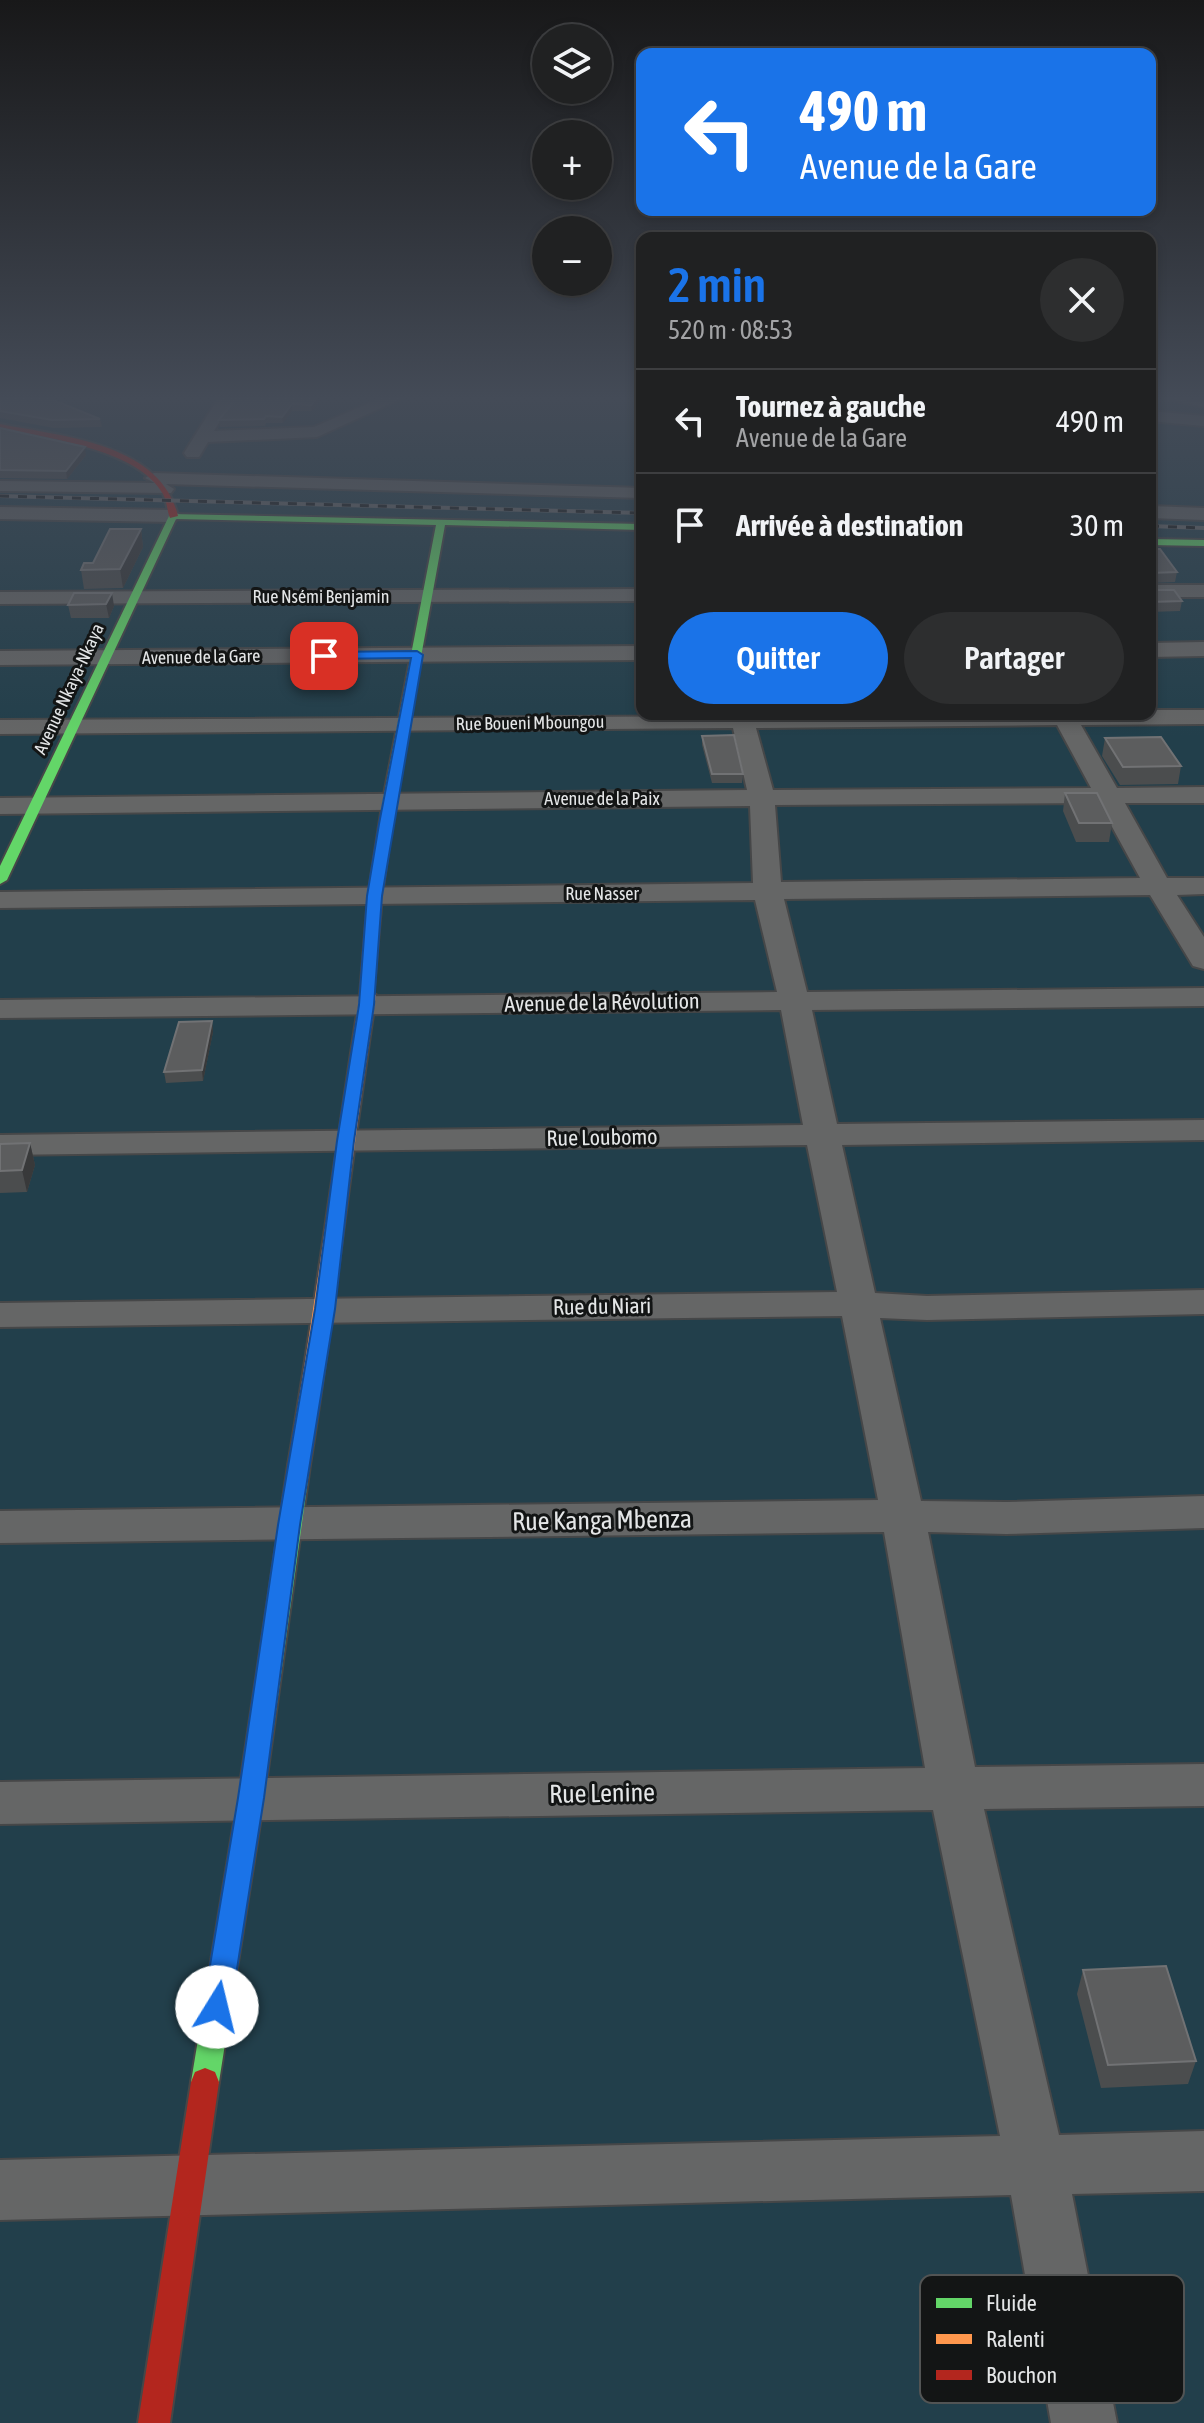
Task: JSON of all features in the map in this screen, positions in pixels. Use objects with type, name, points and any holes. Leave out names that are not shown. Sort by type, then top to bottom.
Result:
[{"type":"street","points":[[173,510],[173,516]]},
{"type":"street","points":[[1156,512],[1204,514]]},
{"type":"street","points":[[0,513],[636,527]]},
{"type":"street","name":"Avenue Nkaya-Nkaya","points":[[0,880],[173,516]]},
{"type":"street","points":[[154,2423],[188,2186],[251,1798],[289,1525],[325,1309],[345,1141],[367,1005],[375,896],[389,800],[441,521]]},
{"type":"street","points":[[1156,542],[1204,543]]},
{"type":"street","points":[[1156,591],[1204,591]]},
{"type":"street","name":"Rue Nsémi Benjamin","points":[[0,598],[636,595]]},
{"type":"street","points":[[1156,650],[1204,649]]},
{"type":"street","name":"Avenue de la Gare","points":[[0,658],[636,653]]},
{"type":"street","name":"Rue Boueni Mboungou","points":[[1156,717],[1204,717]]},
{"type":"street","name":"Rue Boueni Mboungou","points":[[0,727],[636,720]]},
{"type":"street","points":[[742,720],[762,798],[768,893],[859,1304],[903,1516],[954,1789],[1036,2165],[1056,2275]]},
{"type":"street","points":[[1066,720],[1158,886],[1204,960]]},
{"type":"street","name":"Avenue de la Paix","points":[[0,806],[389,800],[1204,795]]},
{"type":"street","name":"Rue Nasser","points":[[0,900],[1204,886]]},
{"type":"street","name":"Avenue de la Révolution","points":[[0,1009],[1204,997]]},
{"type":"street","name":"Rue Loubomo","points":[[0,1145],[1204,1130]]},
{"type":"street","name":"Rue du Niari","points":[[0,1315],[859,1304],[927,1308],[1204,1302]]},
{"type":"street","name":"Rue Kanga Mbenza","points":[[0,1527],[903,1516],[1006,1518],[1204,1512]]},
{"type":"street","name":"Rue Lenine","points":[[0,1803],[1204,1785]]},
{"type":"street","points":[[0,2190],[1204,2161]]},
{"type":"street","points":[[1080,2403],[1084,2423]]},
{"type":"shaded area","points":[[0,510],[636,510],[636,720],[1156,720],[1156,510],[1204,510],[1204,2423],[0,2423]]},
{"type":"building","points":[[110,529],[141,529],[120,569],[81,570],[84,563],[93,563]]},
{"type":"building","points":[[1156,549],[1160,549],[1177,572],[1156,573]]},
{"type":"building","points":[[1156,590],[1174,590],[1182,601],[1156,602]]},
{"type":"building","points":[[74,593],[112,593],[106,604],[68,605]]},
{"type":"building","points":[[734,735],[743,774],[712,774],[702,736]]},
{"type":"building","points":[[1161,737],[1181,766],[1123,767],[1105,738]]},
{"type":"building","points":[[1065,793],[1097,793],[1112,823],[1079,823]]},
{"type":"building","points":[[212,1021],[202,1070],[164,1072],[179,1022]]},
{"type":"building","points":[[30,1143],[22,1170],[0,1171],[0,1144]]},
{"type":"building","points":[[1166,1966],[1196,2061],[1108,2065],[1083,1970]]},
{"type":"railway","points":[[531,510],[636,513]]},
{"type":"railway","points":[[1156,526],[1204,528]]},
{"type":"traffic: fast","points":[[173,516],[636,527]]},
{"type":"traffic: fast","points":[[0,880],[173,516]]},
{"type":"traffic: fast","points":[[368,995],[375,896],[389,800],[441,521]]},
{"type":"traffic: fast","points":[[1156,542],[1204,543]]},
{"type":"traffic: fast","points":[[205,2082],[251,1798],[299,1465]]},
{"type":"traffic: slow","points":[[299,1465],[325,1309],[345,1141],[368,995]]},
{"type":"traffic: jam","points":[[171,510],[173,516]]},
{"type":"traffic: jam","points":[[154,2423],[205,2082]]},
{"type":"route","points":[[217,2007],[251,1798],[289,1525],[325,1309],[345,1141],[367,1005],[375,896],[385,824],[417,655],[324,656]]}]
